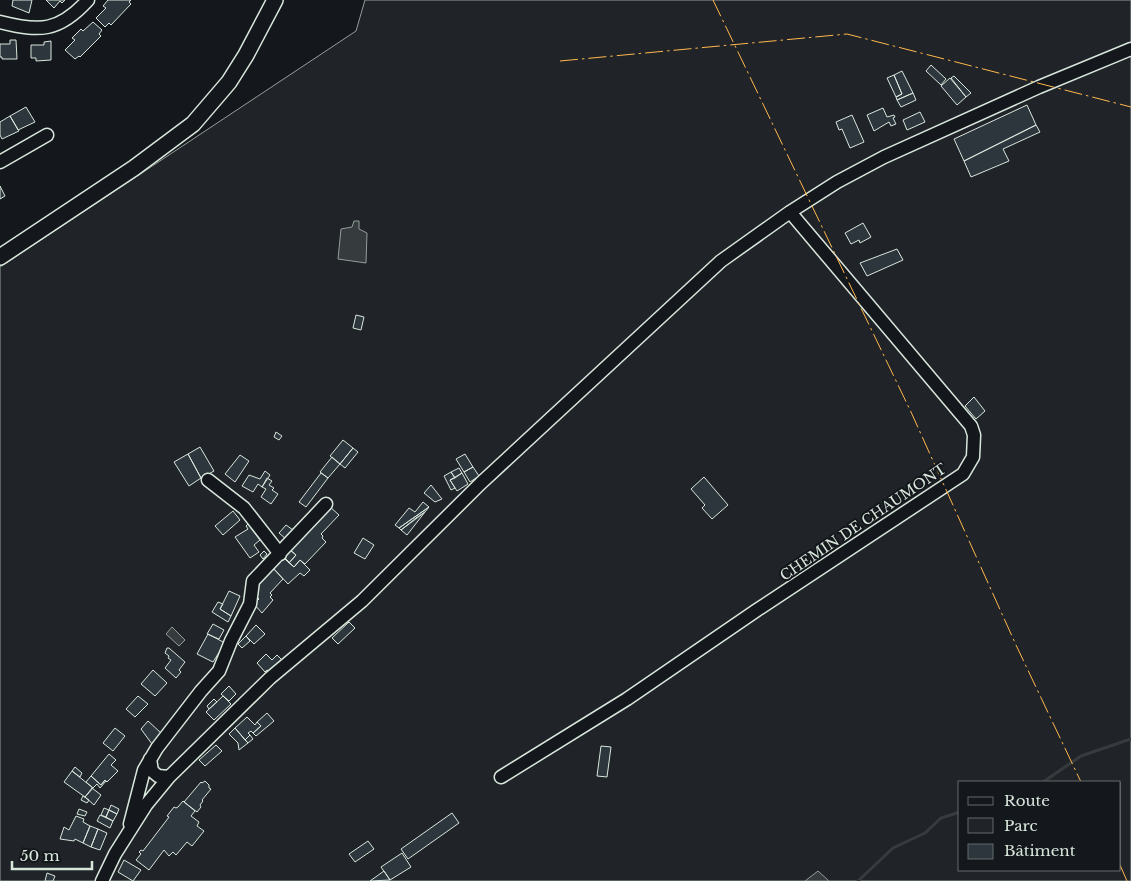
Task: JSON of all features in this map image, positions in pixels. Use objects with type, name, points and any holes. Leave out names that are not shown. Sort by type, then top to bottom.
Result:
[{"type":"main road","points":[[0,257],[134,168],[193,124],[210,106],[233,75],[246,55],[275,0]]},
{"type":"street","points":[[0,22],[24,28],[42,29],[63,22],[76,13],[88,0]]},
{"type":"street","points":[[102,881],[115,854],[146,805],[169,777],[270,678],[362,601],[481,483],[721,261],[790,212],[837,182],[884,157],[1039,87],[1131,49]]},
{"type":"street","points":[[0,162],[46,135]]},
{"type":"street","name":"CHEMIN DE CHAUMONT","points":[[501,777],[627,699],[757,610],[922,502],[963,474],[973,457],[974,435],[970,426],[790,212]]},
{"type":"street","points":[[208,480],[244,508],[280,554]]},
{"type":"street","points":[[128,834],[144,770],[157,748],[219,671],[231,641],[250,604],[253,581],[326,504]]},
{"type":"street","points":[[150,759],[152,771],[158,776],[169,777]]},
{"type":"green space","points":[[365,0],[1131,0],[1131,881],[0,881],[0,267],[356,31]]},
{"type":"shaded area","points":[[354,221],[359,221],[359,229],[367,233],[366,263],[338,259],[341,229],[352,227]]},
{"type":"shaded area","points":[[172,627],[185,640],[179,646],[166,634]]},
{"type":"shaded area","points":[[818,871],[829,881],[805,881]]},
{"type":"building","points":[[13,0],[32,0],[29,13],[12,6]]},
{"type":"building","points":[[46,0],[65,0],[62,3],[60,1],[54,8]]},
{"type":"building","points":[[108,0],[131,0],[129,2],[131,4],[111,25],[109,23],[105,27],[96,18],[106,8],[103,6]]},
{"type":"building","points":[[93,22],[102,30],[99,34],[101,36],[80,57],[75,59],[65,50],[75,40],[72,38],[81,29],[83,31]]},
{"type":"building","points":[[10,40],[16,40],[17,59],[2,59],[0,57],[0,44],[10,44]]},
{"type":"building","points":[[51,41],[51,60],[36,61],[36,58],[31,58],[31,45],[44,45],[44,42]]},
{"type":"building","points":[[931,65],[946,79],[941,85],[926,71]]},
{"type":"building","points":[[902,71],[913,93],[897,100],[896,97],[902,94],[894,75]]},
{"type":"building","points":[[894,75],[902,94],[896,97],[887,78]]},
{"type":"building","points":[[954,76],[971,93],[966,97],[951,78]]},
{"type":"building","points":[[950,78],[966,97],[957,105],[941,86]]},
{"type":"building","points":[[913,93],[916,100],[901,107],[897,100]]},
{"type":"building","points":[[1027,105],[1036,125],[964,161],[954,139]]},
{"type":"building","points":[[26,107],[35,122],[18,130],[10,116]]},
{"type":"building","points":[[883,108],[887,117],[894,115],[895,117],[893,118],[896,124],[891,126],[889,122],[874,131],[867,115]]},
{"type":"building","points":[[920,112],[925,122],[907,130],[903,120]]},
{"type":"building","points":[[852,115],[864,142],[850,148],[842,129],[839,130],[836,122]]},
{"type":"building","points":[[10,116],[19,131],[2,139],[0,135],[0,122]]},
{"type":"building","points":[[1036,125],[1040,132],[1003,149],[1009,161],[971,177],[964,161]]},
{"type":"building","points":[[0,186],[5,196],[0,199]]},
{"type":"building","points":[[863,223],[871,237],[860,243],[859,240],[851,244],[845,233]]},
{"type":"building","points":[[897,249],[903,260],[867,276],[860,263]]},
{"type":"building","points":[[356,315],[364,317],[361,330],[353,328]]},
{"type":"building","points":[[974,397],[985,411],[976,419],[965,406]]},
{"type":"building","points":[[276,432],[282,436],[279,440],[274,437]]},
{"type":"building","points":[[343,440],[353,448],[340,464],[330,456]]},
{"type":"building","points":[[200,447],[214,471],[201,478],[188,454]]},
{"type":"building","points":[[353,448],[358,452],[345,468],[340,464]]},
{"type":"building","points":[[188,454],[201,478],[189,486],[174,462]]},
{"type":"building","points":[[465,454],[473,467],[464,472],[456,459]]},
{"type":"building","points":[[240,455],[249,461],[235,482],[225,474]]},
{"type":"building","points":[[332,457],[340,464],[328,478],[320,472]]},
{"type":"building","points":[[473,467],[479,476],[470,482],[464,472]]},
{"type":"building","points":[[459,468],[462,473],[455,478],[451,472]]},
{"type":"building","points":[[265,471],[270,475],[262,487],[258,484],[253,492],[242,486],[249,475],[260,479]]},
{"type":"building","points":[[451,472],[455,478],[450,480],[455,488],[451,490],[444,476]]},
{"type":"building","points":[[321,473],[328,478],[306,507],[299,502]]},
{"type":"building","points":[[462,473],[468,484],[457,491],[450,480]]},
{"type":"building","points":[[704,477],[728,505],[712,519],[702,508],[705,505],[691,489]]},
{"type":"building","points":[[267,478],[272,481],[269,485],[274,488],[272,490],[278,494],[271,504],[261,497],[266,489],[262,487]]},
{"type":"building","points":[[431,485],[442,499],[435,502],[424,493]]},
{"type":"building","points":[[423,502],[429,507],[399,528],[395,525],[409,508],[415,512]]},
{"type":"building","points":[[329,506],[339,515],[321,534],[326,542],[305,564],[300,560],[294,567],[289,563],[296,555],[289,549]]},
{"type":"building","points":[[429,507],[401,530],[399,528]]},
{"type":"building","points":[[233,511],[240,520],[223,535],[215,526]]},
{"type":"building","points":[[425,512],[407,535],[401,530],[416,518]]},
{"type":"building","points":[[248,524],[260,540],[254,545],[259,552],[250,558],[235,537],[248,529],[246,526]]},
{"type":"building","points":[[286,525],[293,530],[286,539],[279,533]]},
{"type":"building","points":[[363,538],[374,545],[365,559],[354,553]]},
{"type":"building","points":[[289,549],[296,555],[289,563],[282,556]]},
{"type":"building","points":[[264,551],[267,554],[263,559],[260,555]]},
{"type":"building","points":[[284,557],[294,567],[300,560],[310,570],[304,576],[300,573],[288,584],[273,568]]},
{"type":"building","points":[[273,568],[283,579],[270,593],[272,595],[270,597],[273,600],[262,613],[254,604],[259,599],[254,594],[258,583]]},
{"type":"building","points":[[229,591],[240,596],[231,616],[220,609]]},
{"type":"building","points":[[218,602],[223,604],[220,609],[231,616],[228,622],[212,612]]},
{"type":"building","points":[[349,622],[355,628],[338,644],[332,638]]},
{"type":"building","points":[[213,624],[224,630],[219,639],[207,634]]},
{"type":"building","points":[[256,625],[265,634],[254,644],[246,636]]},
{"type":"building","points":[[208,634],[225,643],[213,662],[197,654]]},
{"type":"building","points":[[246,636],[250,641],[242,648],[238,644]]},
{"type":"building","points":[[167,648],[185,662],[176,678],[165,668],[171,660],[165,653]]},
{"type":"building","points":[[266,654],[272,660],[277,655],[282,660],[270,672],[267,670],[265,672],[257,663]]},
{"type":"building","points":[[153,670],[167,683],[155,696],[141,684]]},
{"type":"building","points":[[229,686],[236,694],[229,701],[221,694]]},
{"type":"building","points":[[138,696],[148,704],[135,717],[126,709]]},
{"type":"building","points":[[223,696],[231,704],[214,720],[206,712]]},
{"type":"building","points":[[214,699],[217,702],[209,709],[207,706]]},
{"type":"building","points":[[267,713],[274,721],[256,736],[253,733],[261,726],[257,722]]},
{"type":"building","points":[[247,717],[255,725],[257,722],[261,726],[253,733],[251,731],[248,733],[250,735],[245,740],[235,728]]},
{"type":"building","points":[[148,721],[161,733],[152,744],[141,729]]},
{"type":"building","points":[[115,728],[125,736],[113,751],[103,743]]},
{"type":"building","points":[[235,728],[248,743],[239,750],[238,743],[229,734]]},
{"type":"building","points":[[250,735],[253,739],[248,743],[245,740]]},
{"type":"building","points":[[216,745],[222,751],[205,766],[199,760]]},
{"type":"building","points":[[601,746],[611,747],[607,777],[597,776]]},
{"type":"building","points":[[109,754],[116,760],[111,765],[118,771],[101,785],[91,776]]},
{"type":"building","points":[[75,767],[82,773],[80,777],[72,771]]},
{"type":"building","points":[[72,771],[93,788],[85,797],[64,782]]},
{"type":"building","points":[[91,776],[101,785],[106,781],[100,788],[97,784],[93,788],[86,782]]},
{"type":"building","points":[[205,781],[211,789],[202,800],[201,807],[197,812],[184,802],[201,782]]},
{"type":"building","points":[[92,788],[101,795],[94,805],[85,797]]},
{"type":"building","points":[[83,796],[89,800],[87,803],[81,800]]},
{"type":"building","points":[[183,801],[195,811],[191,816],[199,822],[197,826],[204,831],[192,846],[187,842],[176,855],[173,852],[169,856],[164,850],[149,870],[136,860],[141,854],[139,852],[143,851],[169,817],[167,816],[174,807],[178,807]]},
{"type":"building","points":[[111,805],[119,809],[117,814],[109,810]]},
{"type":"building","points":[[104,808],[109,810],[106,817],[101,815]]},
{"type":"building","points":[[79,809],[87,812],[85,816],[77,814]]},
{"type":"building","points":[[109,810],[117,814],[113,821],[106,817]]},
{"type":"building","points":[[452,813],[459,823],[408,859],[401,849]]},
{"type":"building","points":[[100,815],[113,821],[110,828],[97,821]]},
{"type":"building","points":[[76,816],[84,819],[83,822],[90,826],[83,843],[75,839],[74,841],[60,839],[64,827],[69,830]]},
{"type":"building","points":[[90,826],[98,829],[91,847],[83,843]]},
{"type":"building","points":[[98,829],[107,833],[100,850],[91,847]]},
{"type":"building","points":[[368,841],[374,849],[355,862],[349,854]]},
{"type":"building","points":[[402,853],[411,867],[390,880],[381,867]]},
{"type":"building","points":[[124,860],[141,870],[133,881],[118,872]]},
{"type":"building","points":[[384,871],[390,880],[370,881]]},
{"type":"building","points":[[47,873],[55,876],[53,881],[45,881]]},
{"type":"waterway","points":[[1044,781],[1081,756],[1131,739]]},
{"type":"waterway","points":[[858,881],[893,848],[925,833],[941,818],[958,813]]},
{"type":"power","points":[[713,0],[911,412],[1016,645],[1081,781]]},
{"type":"power","points":[[560,61],[847,34],[1131,107]]},
{"type":"power","points":[[1121,867],[1127,881]]}]
